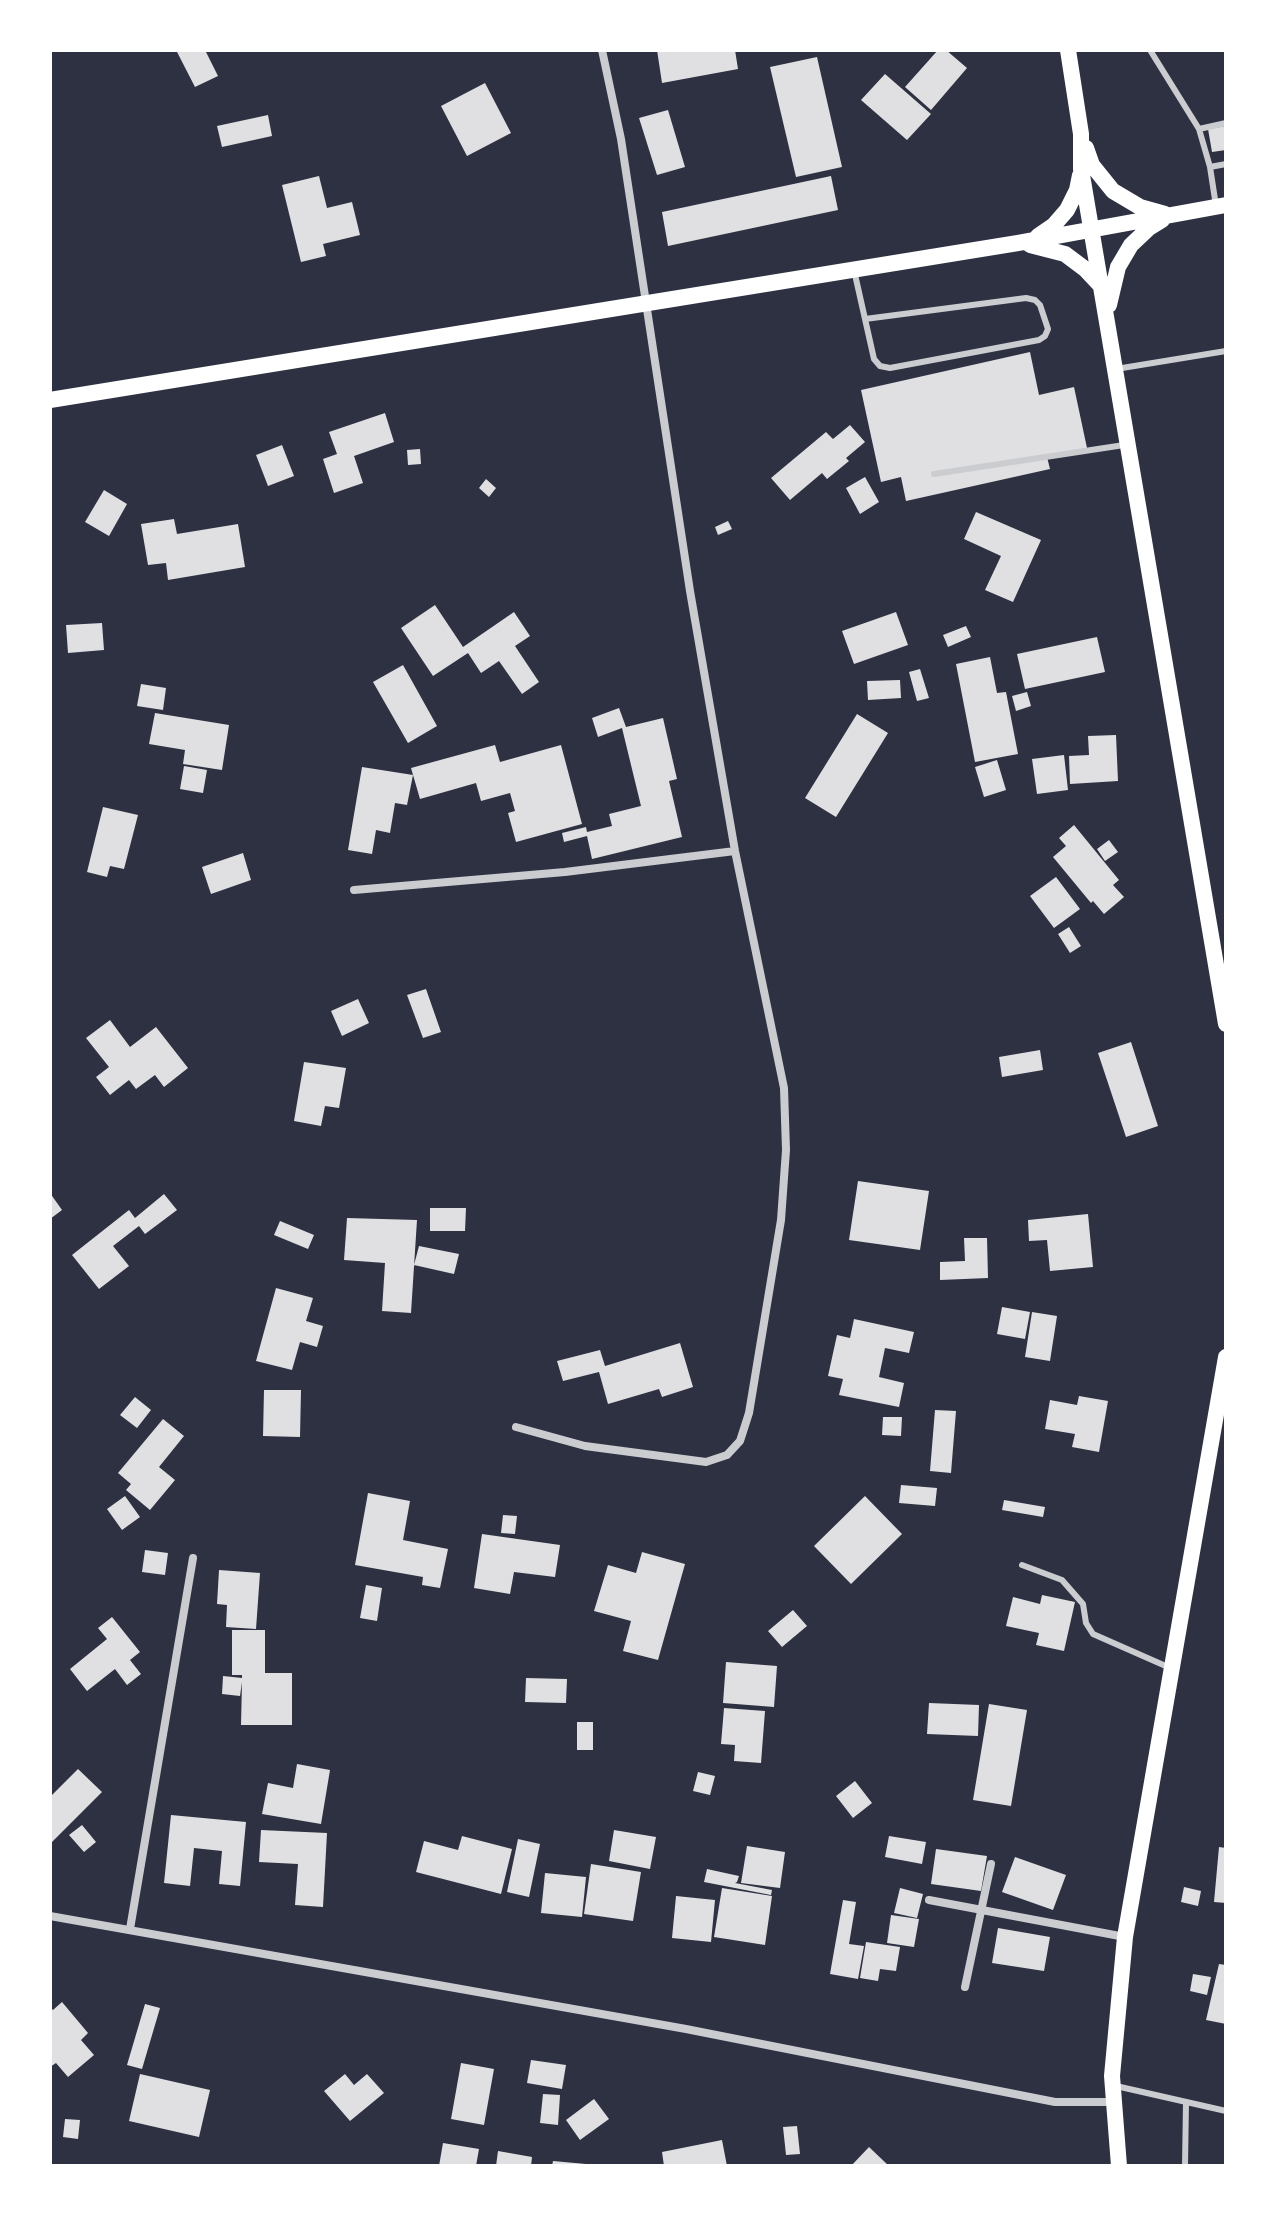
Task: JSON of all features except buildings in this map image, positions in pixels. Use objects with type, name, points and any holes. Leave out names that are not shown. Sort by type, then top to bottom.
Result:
[{"type":"main road","points":[[1018,243],[1038,237],[1054,225],[1067,210],[1077,190],[1081,169],[1081,134],[1068,50]]},
{"type":"main road","points":[[1081,134],[1092,165],[1113,191],[1140,207],[1171,215]]},
{"type":"main road","points":[[1081,169],[1226,1024]]},
{"type":"main road","points":[[50,400],[648,305],[1221,206]]},
{"type":"main road","points":[[1107,317],[1118,267],[1131,245],[1149,228],[1171,215]]},
{"type":"main road","points":[[1018,243],[1065,254],[1102,287]]},
{"type":"main road","points":[[1119,2166],[1112,2094],[1125,1937],[1226,1357]]},
{"type":"street","points":[[516,1427],[585,1446],[706,1462],[727,1455],[740,1441],[749,1413],[781,1220],[786,1150],[784,1088],[735,851],[690,591],[621,139],[602,50]]},
{"type":"street","points":[[354,890],[565,872],[735,851]]},
{"type":"street","points":[[130,1929],[193,1558]]},
{"type":"street","points":[[965,1987],[991,1864]]},
{"type":"street","points":[[929,1900],[1125,1937]]},
{"type":"street","points":[[50,1916],[686,2029],[1055,2102],[1112,2094]]},
{"type":"lane","points":[[1150,50],[1199,129],[1221,206]]},
{"type":"lane","points":[[1199,129],[1226,123]]},
{"type":"lane","points":[[1210,167],[1226,164]]},
{"type":"lane","points":[[854,270],[865,319],[874,359],[880,366],[890,368],[1039,340],[1048,329],[1040,305],[1026,298],[865,319]]},
{"type":"lane","points":[[1116,369],[1226,351]]},
{"type":"lane","points":[[934,474],[1129,444]]},
{"type":"lane","points":[[1022,1565],[1062,1580],[1083,1604],[1086,1623],[1093,1634],[1172,1668]]},
{"type":"lane","points":[[1112,2094],[1186,2102],[1226,2111]]},
{"type":"lane","points":[[1185,2166],[1186,2102]]}]
